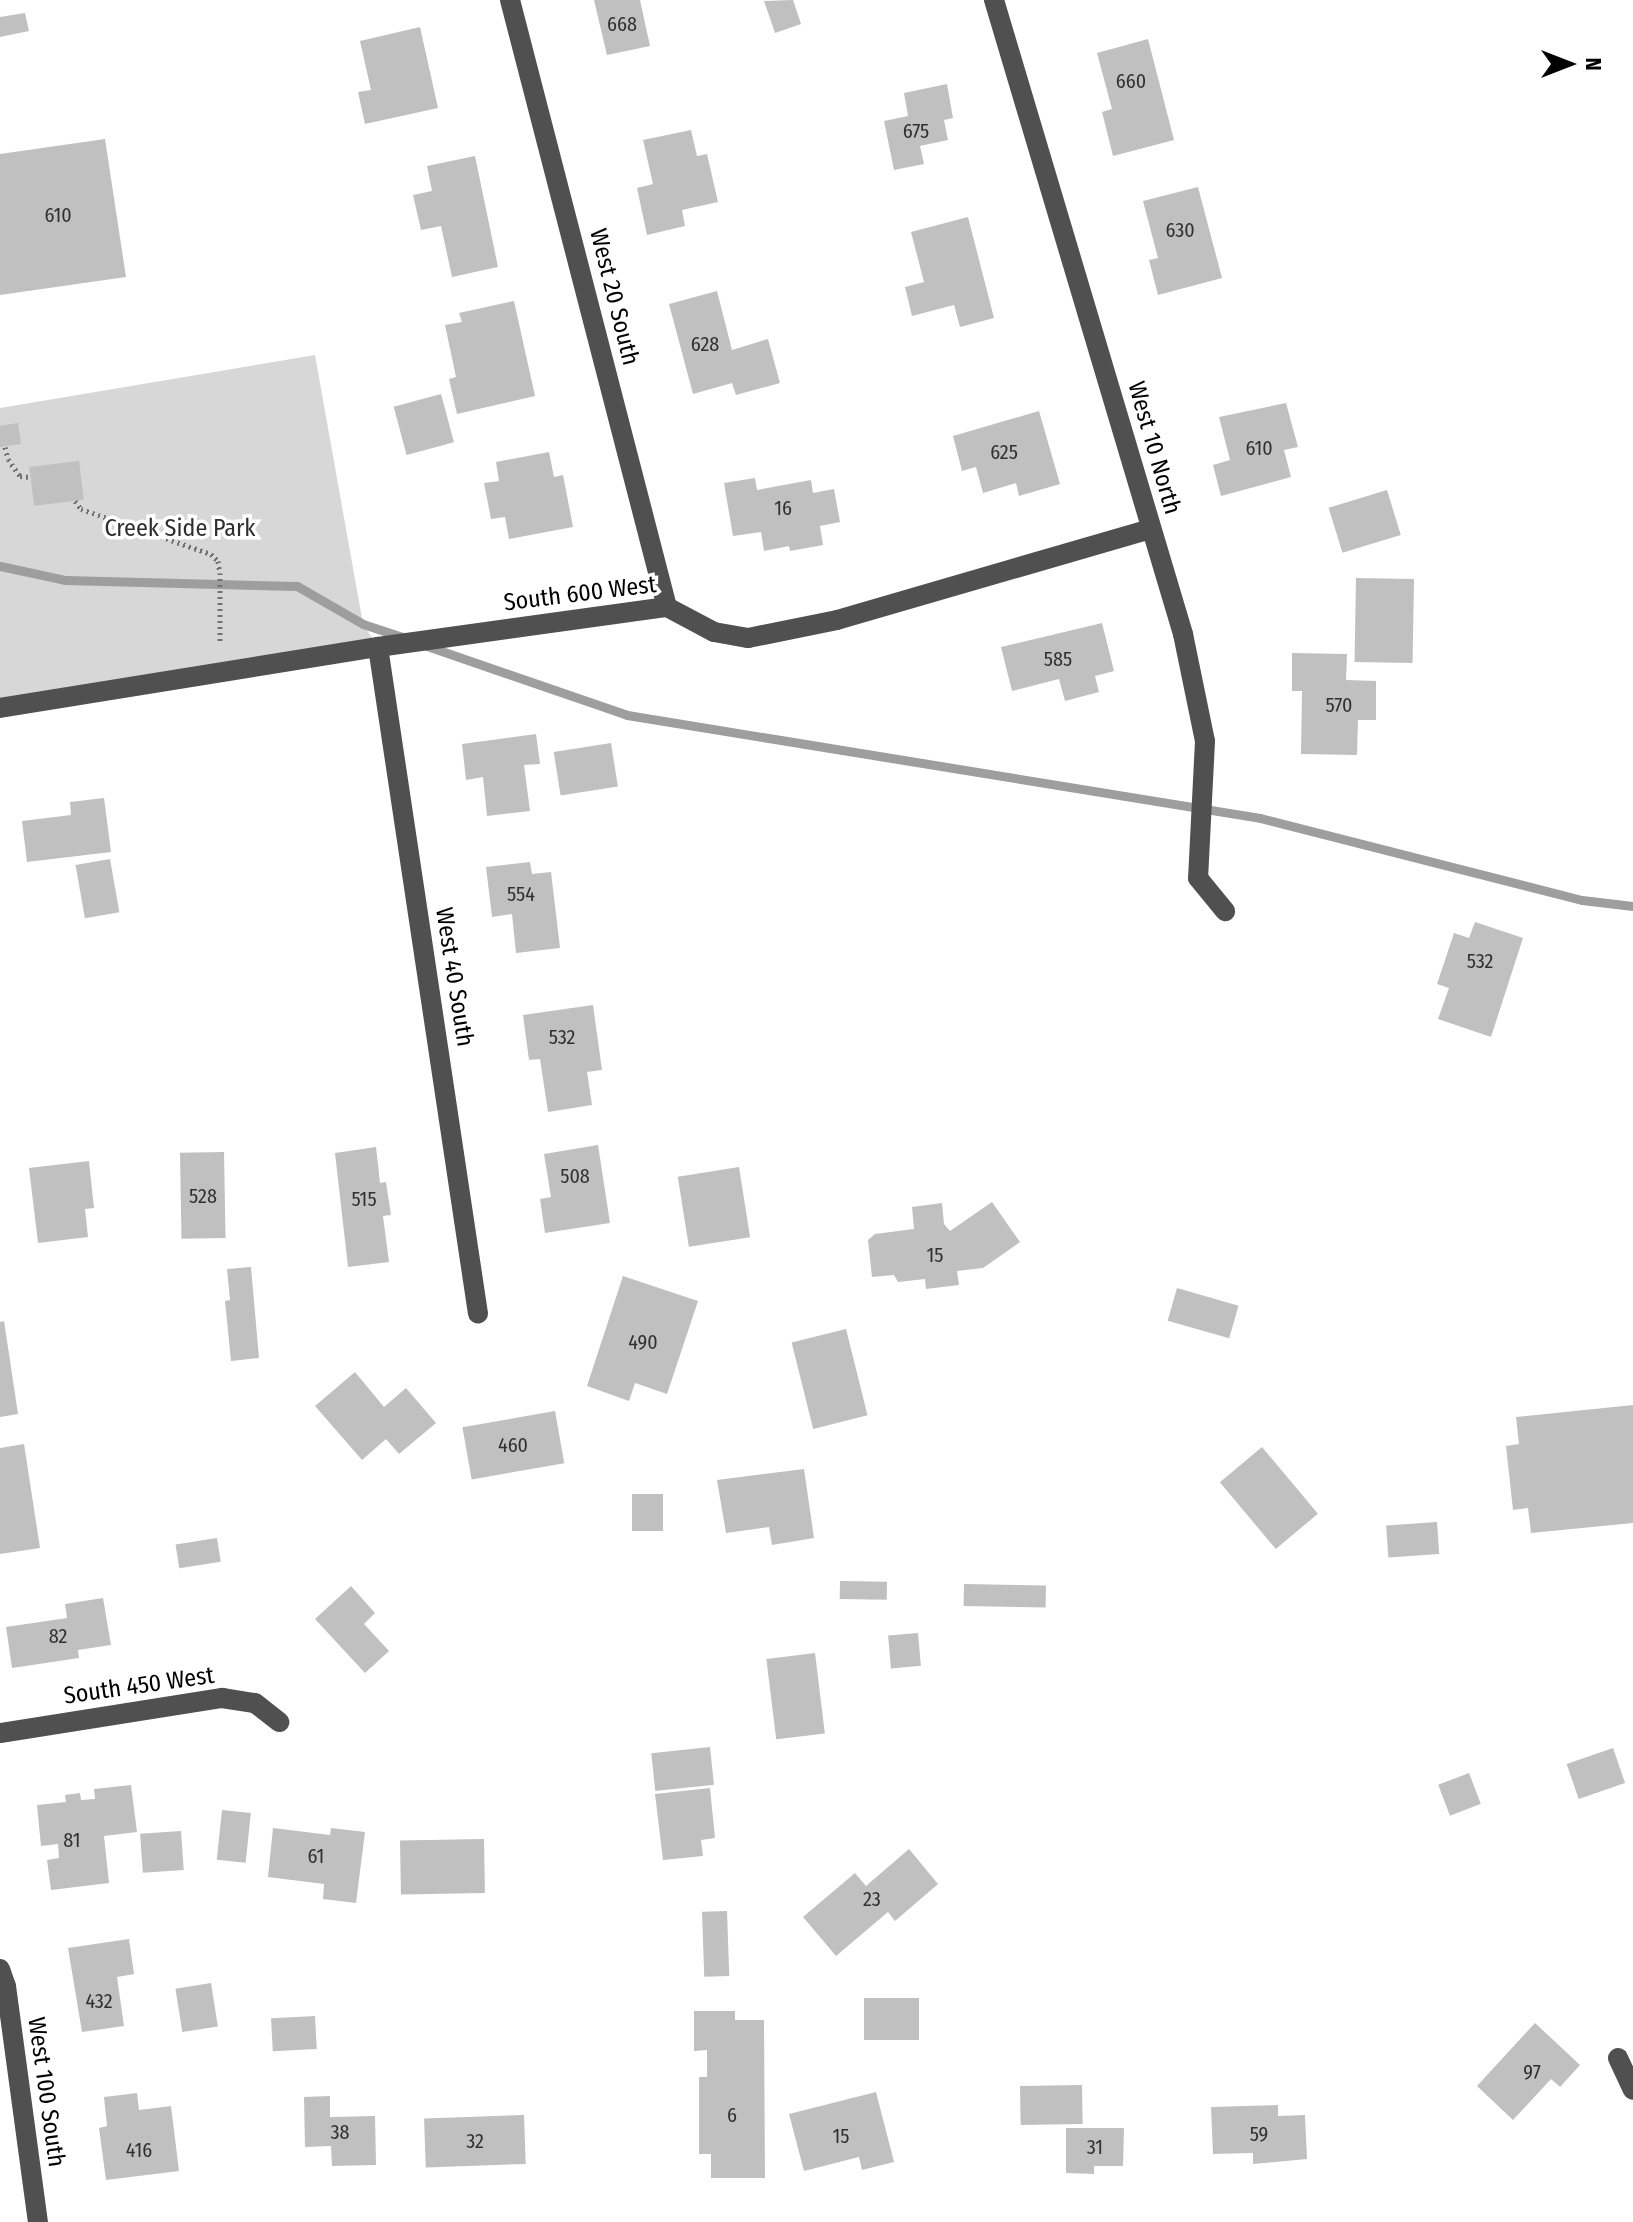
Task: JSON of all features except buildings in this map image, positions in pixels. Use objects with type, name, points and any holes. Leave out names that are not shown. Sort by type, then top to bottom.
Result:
[{"type":"street","name":"West 20 South","points":[[510,0],[667,607]]},
{"type":"street","name":"West 10 North","points":[[994,0],[1183,634],[1205,741],[1198,878],[1225,911]]},
{"type":"street","name":"South 600 West","points":[[0,708],[378,647],[667,607],[714,632],[748,638],[837,620],[1150,529]]},
{"type":"street","name":"West 40 South","points":[[378,647],[478,1314]]},
{"type":"street","name":"South 450 West","points":[[0,1733],[222,1698],[255,1703],[279,1722]]},
{"type":"street","name":"West 100 South","points":[[0,1969],[6,1986],[38,2222]]},
{"type":"street","points":[[1618,2058],[1633,2090]]},
{"type":"path","points":[[5,447],[20,476],[30,477]]},
{"type":"path","points":[[75,501],[81,509],[211,554],[218,561],[220,573],[220,644]]},
{"type":"green space","name":"Creek Side Park","points":[[315,355],[363,624],[378,647],[0,708],[0,408]]},
{"type":"waterway","points":[[0,566],[65,580],[297,586],[363,624],[405,638]]},
{"type":"waterway","points":[[427,646],[627,715],[1260,818],[1582,900],[1633,906]]}]
